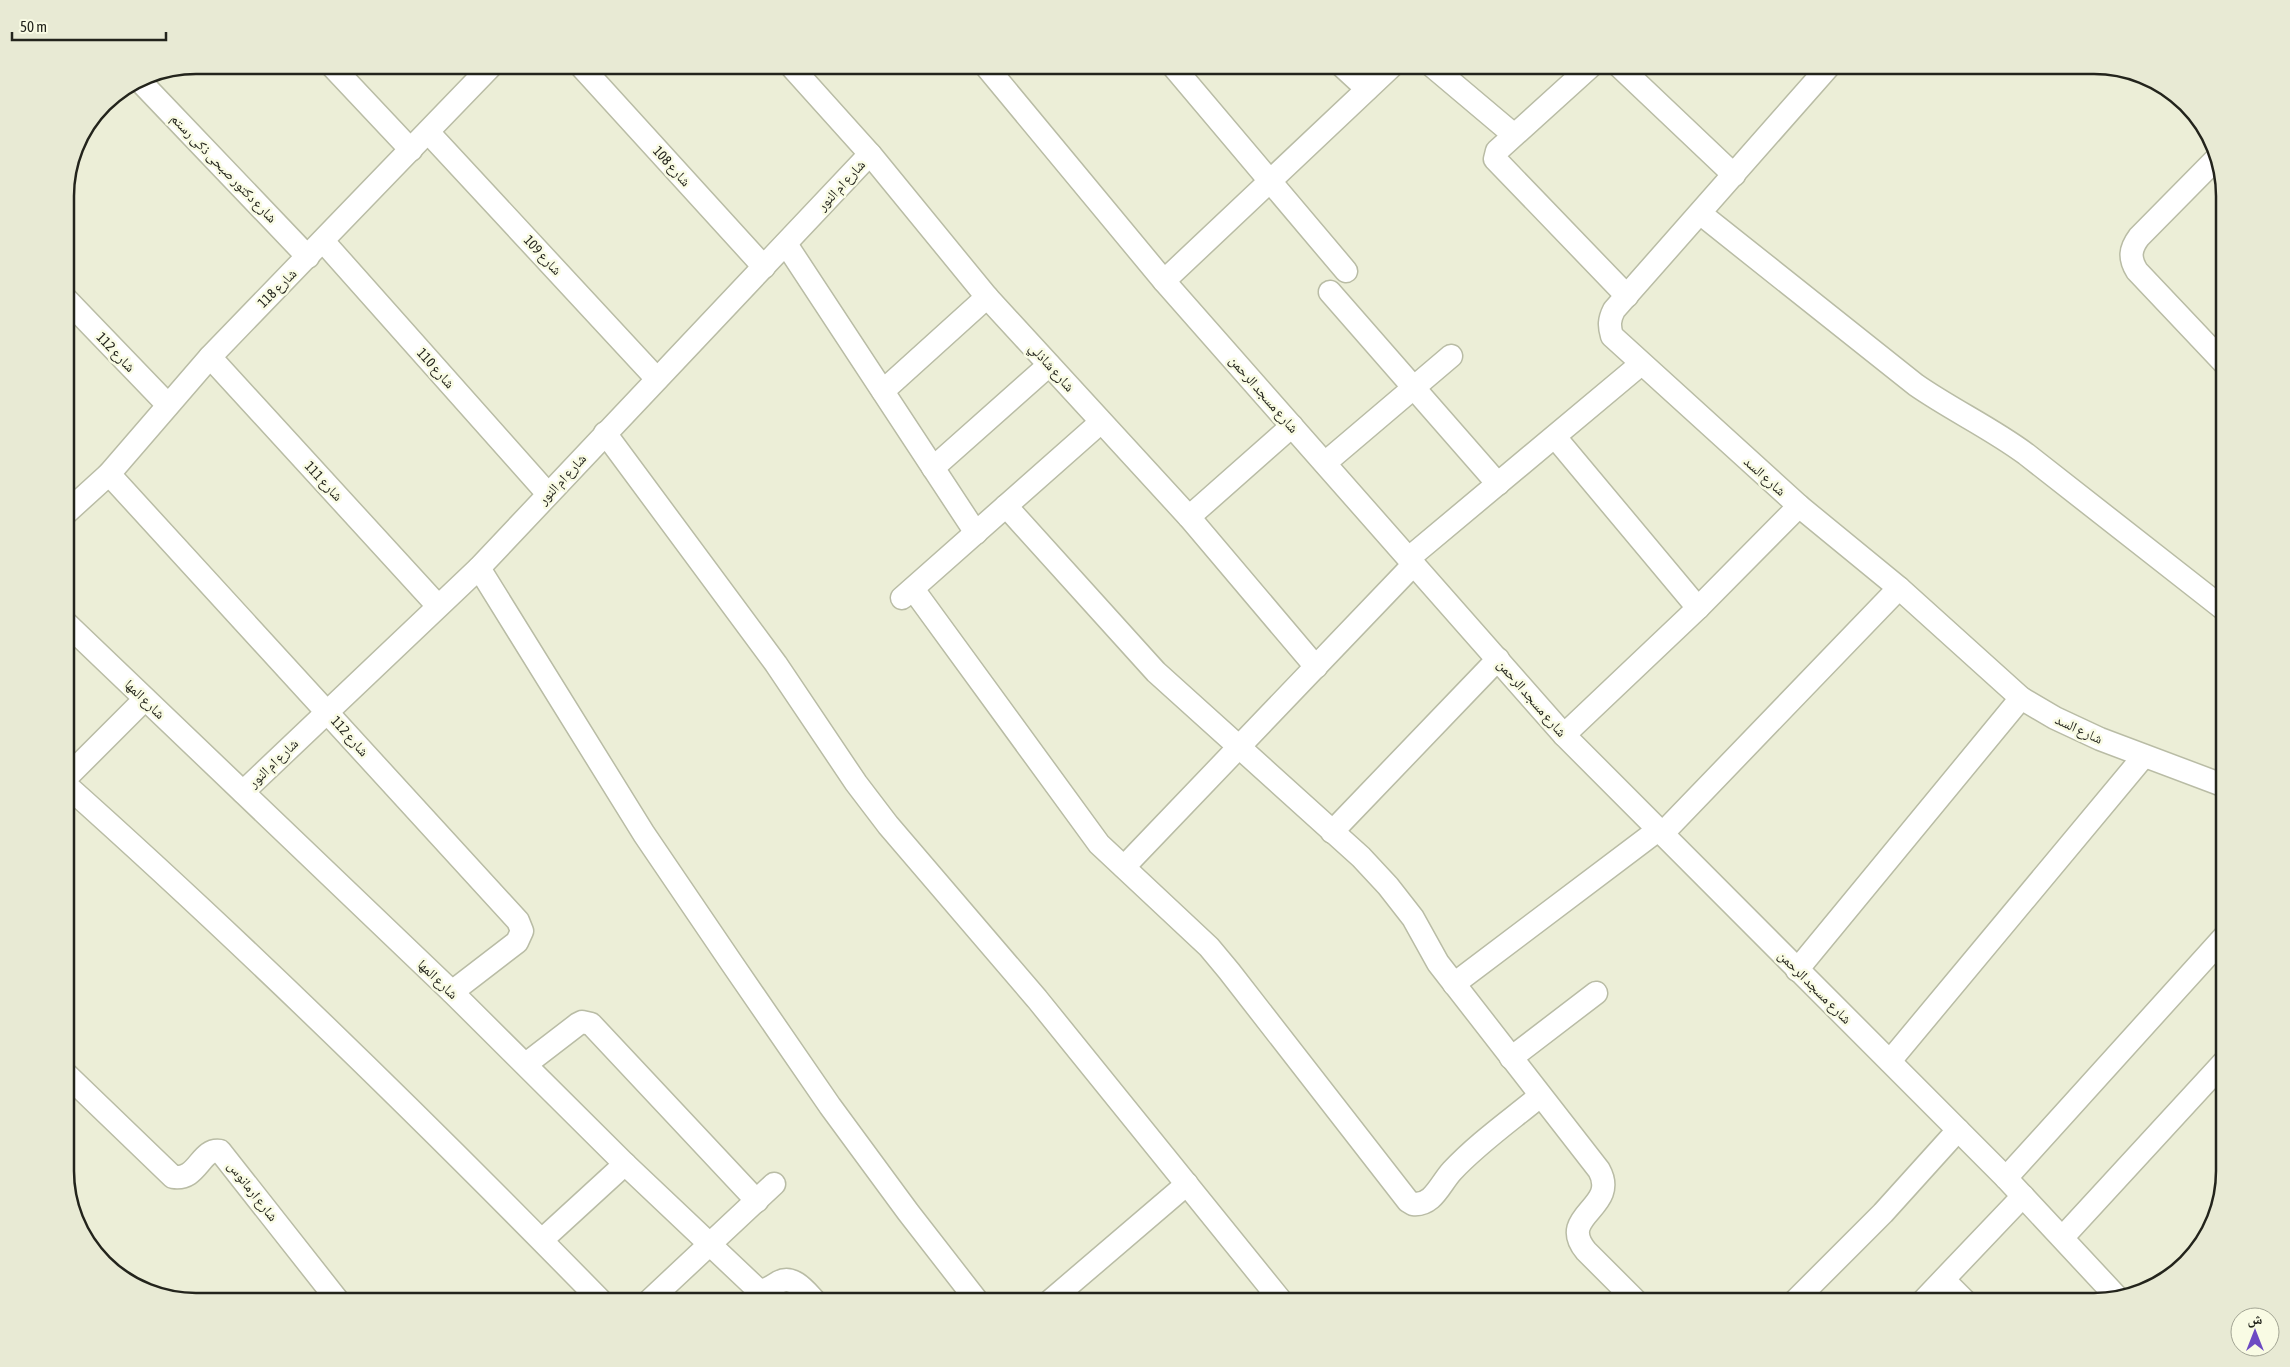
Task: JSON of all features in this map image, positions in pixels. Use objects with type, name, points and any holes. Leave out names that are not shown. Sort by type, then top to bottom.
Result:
[{"type":"street","points":[[340,74],[411,150]]},
{"type":"street","name":"شارع 118","points":[[74,506],[109,474],[210,357],[483,74]]},
{"type":"street","name":"شارع 108","points":[[588,74],[764,267]]},
{"type":"street","name":"شارع شاذلي","points":[[798,74],[870,154],[987,297],[1189,517],[1316,667]]},
{"type":"street","name":"شارع مسجد الرحمن","points":[[992,74],[1164,281],[1564,735],[2006,1178],[2112,1292]]},
{"type":"street","points":[[1180,74],[1346,271]]},
{"type":"street","points":[[1350,74],[1367,89]]},
{"type":"street","points":[[1164,281],[1383,74]]},
{"type":"street","points":[[1442,74],[1514,135]]},
{"type":"street","points":[[1580,74],[1497,151],[1495,159],[1627,296]]},
{"type":"street","points":[[1627,74],[1734,175]]},
{"type":"street","name":"شارع السد","points":[[1822,74],[1701,214],[1614,310],[1610,318],[1609,328],[1612,336],[1618,344],[1799,506],[1899,588],[2021,698],[2055,718],[2144,756],[2216,783]]},
{"type":"street","name":"شارع دكتور صبحى ذكى رستم","points":[[144,85],[315,249]]},
{"type":"street","name":"شارع 109","points":[[428,132],[657,379]]},
{"type":"street","name":"شارع ام النور","points":[[243,792],[479,568],[870,154]]},
{"type":"street","points":[[2212,163],[2139,237],[2131,253],[2131,262],[2137,271],[2216,354]]},
{"type":"street","points":[[1701,214],[1916,385],[1947,406],[1998,434],[2026,454],[2216,603]]},
{"type":"street","points":[[786,244],[976,533]]},
{"type":"street","name":"شارع 110","points":[[315,249],[548,494]]},
{"type":"street","points":[[1330,292],[1498,484]]},
{"type":"street","points":[[883,391],[987,297]]},
{"type":"street","name":"شارع 112","points":[[74,307],[168,405]]},
{"type":"street","points":[[1325,463],[1451,356]]},
{"type":"street","name":"شارع 111","points":[[210,357],[438,606]]},
{"type":"street","points":[[1124,867],[1316,667],[1412,561],[1498,484],[1641,364]]},
{"type":"street","points":[[933,468],[1049,365]]},
{"type":"street","points":[[1101,422],[907,593],[1099,844],[1209,947],[1412,1204],[1424,1203],[1435,1194],[1460,1164],[1540,1096]]},
{"type":"street","points":[[1189,517],[1292,426]]},
{"type":"street","points":[[605,433],[776,664],[861,790],[925,870],[1037,999],[1275,1293]]},
{"type":"street","points":[[1555,436],[1698,608]]},
{"type":"street","name":"شارع 112","points":[[109,474],[522,927],[521,936],[517,942],[452,992]]},
{"type":"street","points":[[1006,506],[1156,672],[1332,832],[1388,886],[1412,918],[1438,963],[1603,1177],[1604,1192],[1578,1226],[1578,1235],[1580,1244],[1628,1293]]},
{"type":"street","points":[[1564,735],[1698,608],[1799,506]]},
{"type":"street","points":[[479,568],[644,834],[874,1167],[971,1293]]},
{"type":"street","points":[[1454,984],[1660,832],[1899,588]]},
{"type":"street","name":"شارع المها","points":[[74,631],[452,992],[625,1164],[761,1291],[768,1289],[781,1280],[790,1280],[807,1293]]},
{"type":"street","points":[[1332,832],[1498,659]]},
{"type":"street","points":[[74,770],[145,698]]},
{"type":"street","points":[[1797,970],[2021,698]]},
{"type":"street","points":[[1890,1061],[2144,756]]},
{"type":"street","points":[[74,792],[182,889],[542,1240],[593,1293]]},
{"type":"street","points":[[2006,1178],[2216,946]]},
{"type":"street","points":[[1511,1058],[1596,993]]},
{"type":"street","points":[[526,1064],[578,1024],[582,1022],[591,1024],[757,1200]]},
{"type":"street","points":[[2063,1237],[2216,1072]]},
{"type":"street","name":"شارع ارمانوس","points":[[74,1082],[173,1177],[189,1176],[210,1153],[214,1150],[220,1151],[332,1293]]},
{"type":"street","points":[[1810,1293],[1958,1130]]},
{"type":"street","points":[[542,1240],[625,1164]]},
{"type":"street","points":[[658,1293],[774,1184]]},
{"type":"street","points":[[1060,1293],[1187,1184]]},
{"type":"street","points":[[1931,1293],[2023,1196]]},
{"type":"street","points":[[1944,1280],[1957,1293]]}]
